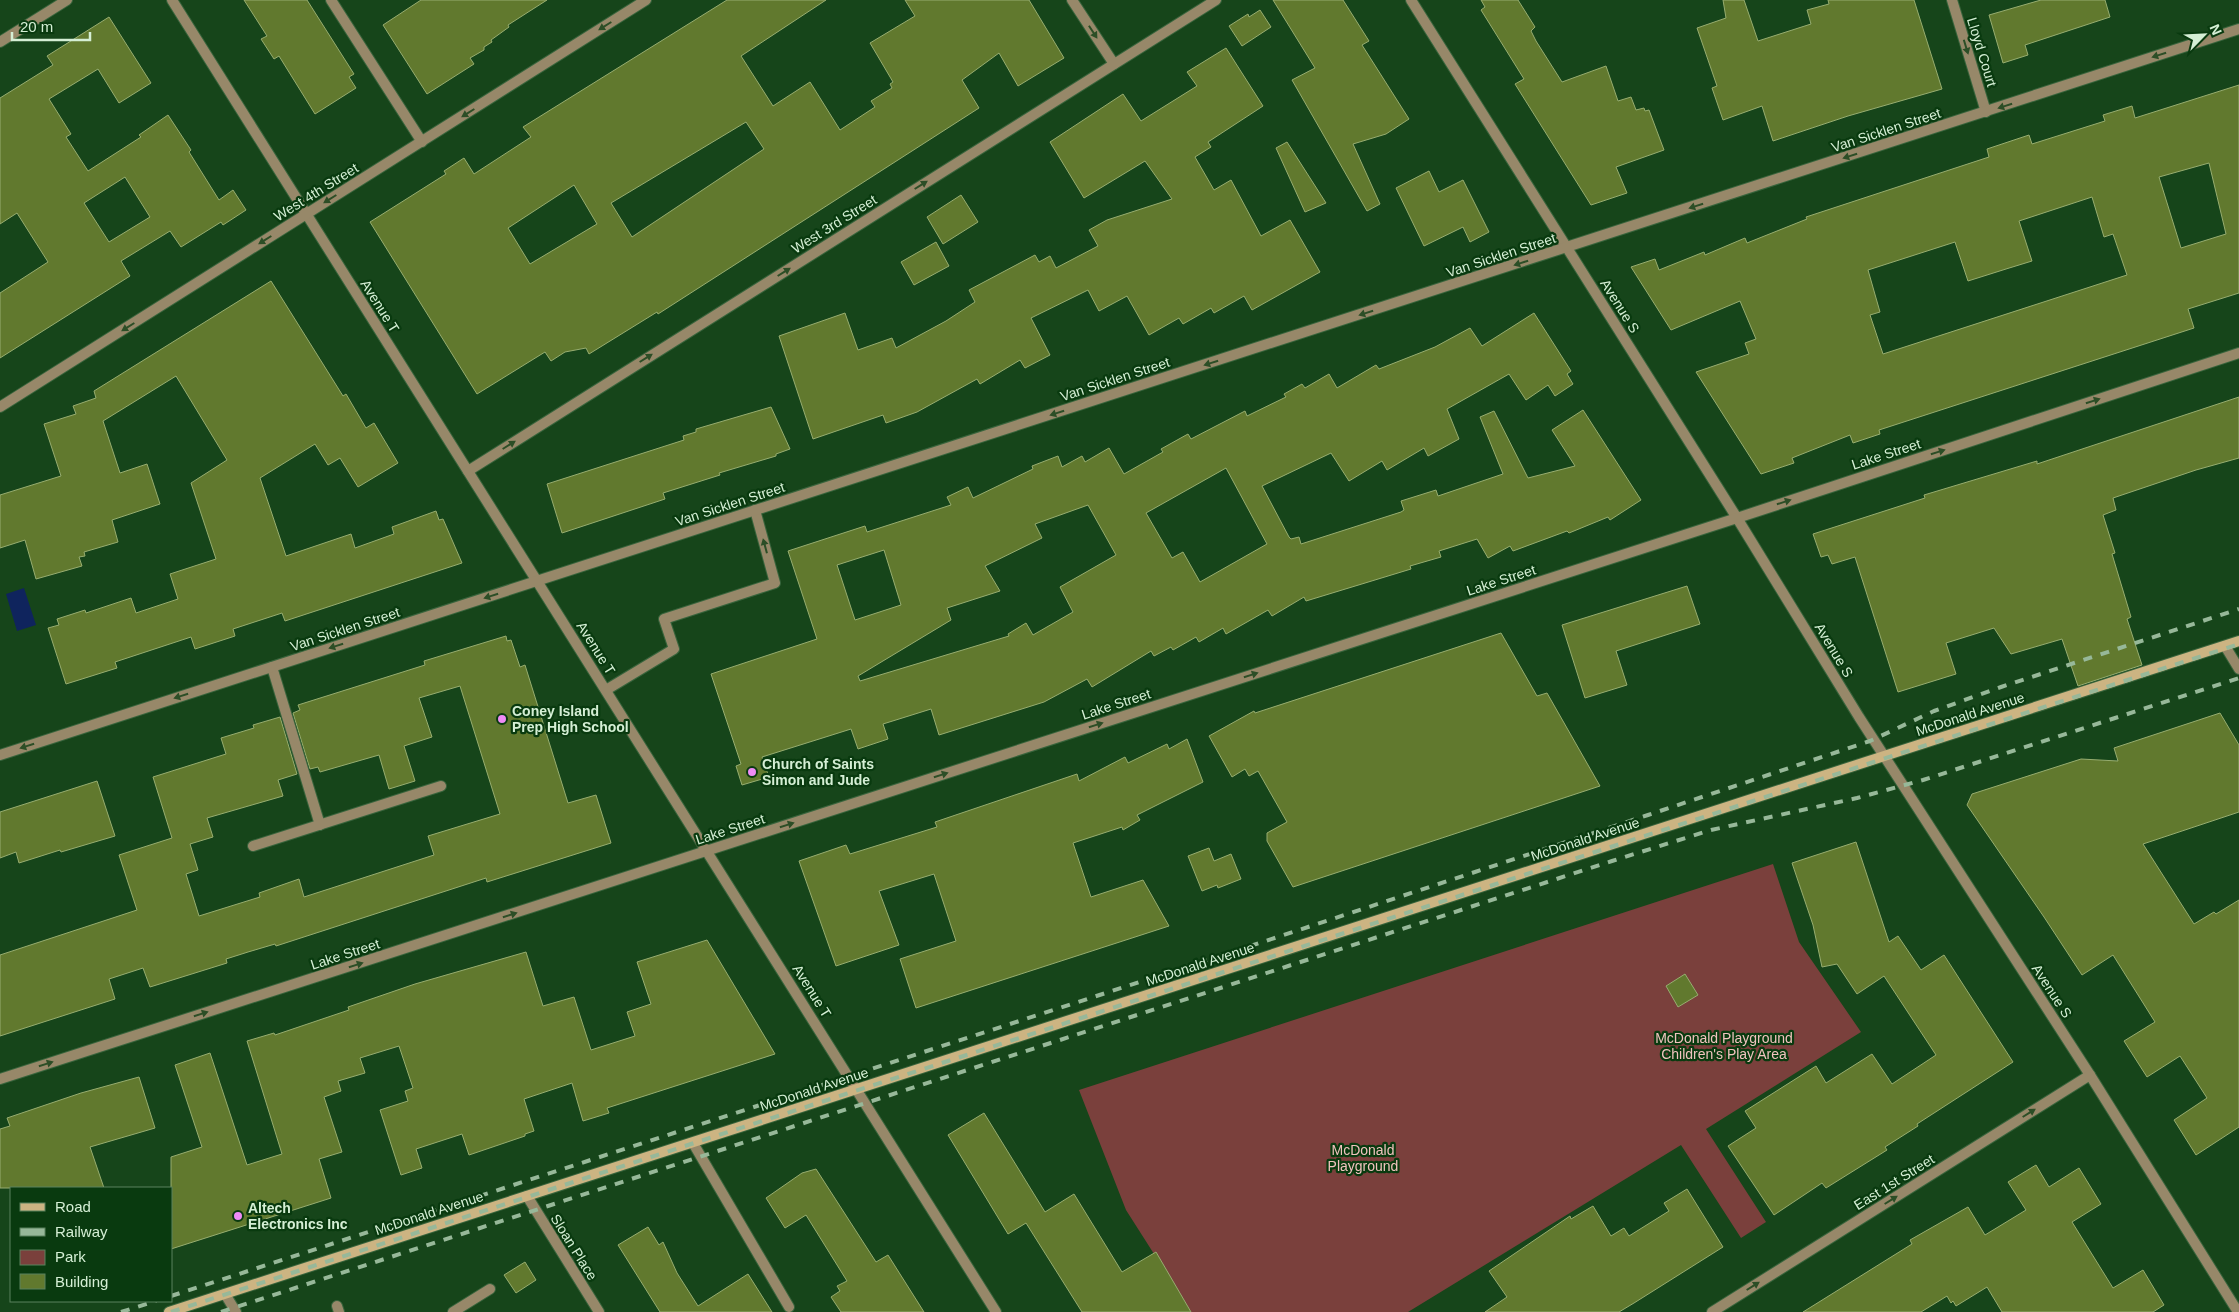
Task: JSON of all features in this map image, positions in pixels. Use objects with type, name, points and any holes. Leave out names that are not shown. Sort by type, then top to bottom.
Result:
[{"type":"main road","name":"McDonald Avenue","points":[[169,1312],[2239,641]]},
{"type":"street","points":[[0,42],[67,0]]},
{"type":"street","name":"Avenue T","points":[[172,0],[996,1312]]},
{"type":"street","points":[[331,0],[422,142]]},
{"type":"street","name":"West 4th Street","points":[[0,407],[646,0]]},
{"type":"street","points":[[1072,0],[1114,64]]},
{"type":"street","name":"West 3rd Street","points":[[468,471],[1216,0]]},
{"type":"street","name":"Avenue S","points":[[1411,0],[1738,518],[1884,757],[2090,1075],[2238,1312]]},
{"type":"street","name":"Lloyd Court","points":[[1952,0],[1986,112]]},
{"type":"street","name":"Van Sicklen Street","points":[[0,755],[2239,29]]},
{"type":"street","name":"Lake Street","points":[[0,1079],[1738,518],[2239,353]]},
{"type":"street","points":[[606,690],[674,649],[664,619],[775,583],[755,510]]},
{"type":"street","points":[[2225,646],[2239,669]]},
{"type":"street","points":[[272,666],[320,825]]},
{"type":"street","points":[[253,846],[441,786]]},
{"type":"street","name":"East 1st Street","points":[[1712,1312],[2090,1075]]},
{"type":"street","points":[[693,1143],[789,1307]]},
{"type":"street","name":"Sloan Place","points":[[526,1196],[599,1312]]},
{"type":"street","points":[[453,1312],[490,1289]]},
{"type":"street","points":[[225,1294],[236,1312]]},
{"type":"green space","name":"McDonald Playground","points":[[1773,864],[1799,942],[1861,1032],[1706,1129],[1766,1222],[1741,1238],[1681,1145],[1408,1312],[1191,1312],[1126,1210],[1079,1090]]},
{"type":"water","points":[[24,588],[36,625],[17,631],[6,594]]},
{"type":"building","points":[[244,0],[307,0],[354,74],[349,77],[356,88],[315,114],[279,56],[274,59],[261,39],[267,36]]},
{"type":"building","points":[[421,0],[547,0],[508,25],[509,27],[491,40],[492,42],[484,47],[484,50],[470,58],[474,64],[427,94],[383,25]]},
{"type":"building","points":[[727,0],[826,0],[741,56],[773,106],[810,82],[840,130],[875,107],[871,101],[892,88],[890,84],[893,82],[870,43],[915,16],[905,0],[1029,0],[1064,58],[1018,86],[999,53],[962,80],[979,108],[658,314],[657,312],[589,354],[586,348],[565,352],[551,361],[545,352],[477,394],[370,222],[446,174],[444,171],[464,158],[474,174],[531,137],[523,127]],"holes":[[[746,122],[764,149],[632,237],[611,203]],[[574,185],[597,224],[530,264],[508,228]]]},
{"type":"building","points":[[1273,0],[1343,0],[1369,41],[1362,45],[1409,119],[1386,134],[1353,144],[1380,204],[1367,211],[1292,80],[1315,68]]},
{"type":"building","points":[[1481,0],[1518,0],[1535,27],[1531,31],[1536,41],[1562,82],[1606,66],[1618,101],[1631,97],[1636,110],[1644,108],[1645,111],[1649,110],[1664,150],[1616,167],[1627,193],[1591,205],[1515,84],[1524,79],[1481,10],[1485,7]]},
{"type":"building","points":[[1723,0],[1744,0],[1758,41],[1811,24],[1807,10],[1829,4],[1828,0],[1914,0],[1942,89],[1848,116],[1773,141],[1762,106],[1723,120],[1712,88],[1717,86],[1697,28],[1726,18]]},
{"type":"building","points":[[2041,0],[2105,0],[2110,17],[2025,45],[2028,55],[2003,63],[1989,15]]},
{"type":"building","points":[[1260,10],[1271,27],[1242,46],[1229,26],[1248,14],[1249,17]]},
{"type":"building","points":[[109,17],[151,83],[119,103],[98,69],[49,99],[71,134],[66,137],[88,171],[141,137],[139,135],[168,115],[191,150],[189,152],[219,200],[233,190],[246,210],[223,225],[221,222],[181,247],[170,231],[121,261],[130,276],[0,358],[0,293],[48,262],[17,213],[0,224],[0,98],[53,65],[47,56]],"holes":[[[125,177],[150,217],[109,242],[84,203]]]},
{"type":"building","points":[[1226,48],[1263,106],[1208,142],[1211,147],[1195,157],[1214,190],[1231,180],[1261,236],[1290,220],[1320,272],[1252,310],[1244,296],[1214,313],[1211,308],[1183,324],[1179,318],[1149,335],[1127,296],[1099,311],[1088,290],[1031,318],[1050,355],[1025,368],[1020,360],[980,384],[977,379],[917,412],[886,423],[883,415],[813,439],[779,336],[845,313],[858,350],[892,338],[896,348],[946,321],[975,302],[969,290],[1035,255],[1039,262],[1050,256],[1056,268],[1098,246],[1089,230],[1107,220],[1172,199],[1145,161],[1084,198],[1050,142],[1123,94],[1141,121],[1197,86],[1187,72]]},
{"type":"building","points":[[2239,85],[2239,293],[2188,309],[2194,328],[1879,430],[1880,434],[1853,443],[1850,435],[1792,458],[1794,463],[1761,474],[1696,372],[1749,354],[1745,343],[1756,339],[1740,301],[1671,330],[1631,267],[1655,259],[1659,270],[1704,252],[1705,255],[1745,238],[1747,243],[1807,219],[1806,217],[1989,157],[1987,149],[2029,135],[2032,144],[2105,121],[2103,115],[2132,106],[2135,118]],"holes":[[[2209,163],[2226,234],[2181,248],[2159,177]],[[2092,197],[2104,237],[2113,234],[2127,275],[1883,354],[1870,315],[1880,312],[1868,270],[1955,242],[1968,281],[2032,261],[2019,221]]]},
{"type":"building","points":[[1287,142],[1326,203],[1305,212],[1276,148]]},
{"type":"building","points":[[1429,171],[1439,192],[1463,180],[1489,232],[1470,242],[1463,227],[1424,246],[1396,188]]},
{"type":"building","points":[[961,195],[978,222],[943,244],[927,217]]},
{"type":"building","points":[[936,242],[949,266],[914,285],[901,262]]},
{"type":"building","points":[[271,281],[343,396],[346,394],[366,428],[374,423],[398,463],[358,487],[340,458],[328,465],[315,444],[260,478],[286,556],[351,534],[355,548],[394,534],[392,527],[436,511],[439,520],[443,519],[462,563],[285,621],[282,613],[233,629],[235,636],[195,649],[191,637],[115,662],[117,668],[66,684],[48,628],[59,625],[57,619],[85,610],[86,613],[131,598],[136,613],[178,599],[170,574],[216,559],[191,483],[227,460],[176,376],[103,421],[120,473],[147,464],[160,504],[112,520],[118,542],[84,552],[85,556],[79,557],[82,566],[36,579],[25,540],[0,548],[0,495],[61,476],[44,424],[76,414],[73,406],[96,398],[94,391]]},
{"type":"building","points":[[1534,313],[1571,371],[1567,374],[1573,384],[1555,396],[1548,385],[1526,400],[1509,374],[1447,409],[1459,439],[1428,456],[1424,448],[1387,470],[1382,461],[1349,481],[1331,453],[1262,486],[1291,539],[1299,537],[1301,544],[1401,512],[1404,510],[1401,501],[1436,490],[1438,496],[1503,474],[1480,417],[1494,411],[1528,478],[1575,466],[1552,430],[1583,410],[1641,500],[1610,520],[1608,517],[1569,533],[1567,531],[1513,551],[1510,546],[1488,558],[1477,539],[1439,551],[1441,557],[1410,566],[1411,569],[1306,601],[1304,597],[1272,616],[1268,610],[1226,634],[1223,628],[1199,642],[1196,637],[1173,650],[1171,647],[1154,656],[1151,651],[1092,687],[1087,679],[1044,702],[939,735],[931,709],[883,724],[888,739],[858,749],[851,729],[762,757],[769,777],[742,785],[736,766],[741,764],[711,674],[817,639],[788,551],[865,526],[867,532],[951,505],[947,497],[968,487],[973,498],[1033,469],[1032,466],[1058,456],[1062,467],[1082,456],[1085,462],[1109,448],[1124,474],[1163,452],[1161,449],[1188,434],[1191,439],[1245,411],[1247,416],[1286,397],[1284,394],[1302,384],[1305,388],[1329,374],[1337,388],[1376,365],[1379,369],[1435,347],[1470,328],[1482,346]],"holes":[[[1226,468],[1267,544],[1200,582],[1183,552],[1172,558],[1146,513]],[[1088,505],[1116,555],[1060,587],[1073,612],[1033,635],[1026,623],[1008,634],[1009,636],[860,681],[858,676],[951,620],[947,608],[1000,591],[985,566],[1042,538],[1035,524]],[[884,550],[901,605],[855,620],[837,565]]]},
{"type":"building","points":[[2239,397],[2239,458],[2196,470],[2113,498],[2116,510],[2103,515],[2115,553],[2112,554],[2131,617],[2127,619],[2142,665],[2078,686],[2062,639],[2011,654],[1994,628],[1946,643],[1956,674],[1898,692],[1855,557],[1832,564],[1828,555],[1821,557],[1813,534],[1925,498],[1924,495],[2037,461],[2037,464]]},
{"type":"building","points":[[771,407],[790,449],[776,454],[776,456],[719,473],[720,475],[663,493],[665,499],[562,533],[547,484],[684,440],[683,436],[696,432],[696,429]]},
{"type":"building","points":[[1687,586],[1700,624],[1616,651],[1627,685],[1585,698],[1562,625]]},
{"type":"building","points":[[1501,633],[1537,696],[1547,693],[1600,786],[1293,887],[1267,841],[1267,833],[1287,822],[1258,771],[1249,776],[1245,769],[1232,777],[1209,736],[1254,711],[1255,713]]},
{"type":"building","points":[[506,636],[507,641],[511,640],[520,667],[525,665],[568,803],[596,795],[611,843],[487,882],[486,878],[276,946],[275,944],[248,952],[226,959],[227,963],[150,987],[143,968],[109,979],[115,999],[0,1036],[0,955],[137,910],[119,855],[172,838],[153,777],[226,754],[221,738],[254,728],[253,725],[280,717],[297,774],[278,780],[283,796],[207,818],[213,837],[190,844],[198,870],[186,874],[199,916],[260,897],[259,893],[299,879],[304,897],[434,855],[428,836],[500,814],[460,686],[419,698],[432,737],[404,746],[415,781],[389,789],[379,755],[320,772],[318,767],[310,769],[293,713],[300,710],[298,705],[425,665],[424,661]]},
{"type":"building","points":[[2220,713],[2239,745],[2239,812],[2143,844],[2194,924],[2214,912],[2216,914],[2239,900],[2239,1127],[2196,1155],[2174,1120],[2207,1098],[2180,1056],[2147,1077],[2124,1041],[2155,1022],[2113,955],[2082,975],[1967,805],[1972,794],[2081,759],[2118,761],[2114,748]]},
{"type":"building","points":[[1187,739],[1203,782],[1137,815],[1140,820],[1123,830],[1122,827],[1073,843],[1091,897],[1143,880],[1169,926],[916,1008],[900,959],[956,941],[934,874],[879,891],[899,945],[836,966],[799,861],[846,845],[850,854],[937,827],[935,822],[1077,774],[1079,781],[1125,757],[1128,763],[1167,744],[1169,749]]},
{"type":"building","points":[[97,781],[115,836],[19,863],[16,852],[0,858],[0,812]]},
{"type":"building","points":[[1856,842],[1889,942],[1898,936],[1921,970],[1944,955],[2013,1062],[1917,1124],[1918,1126],[1885,1147],[1887,1150],[1826,1188],[1822,1183],[1774,1215],[1728,1146],[1756,1128],[1745,1111],[1816,1066],[1826,1083],[1872,1054],[1892,1084],[1936,1055],[1884,976],[1857,994],[1837,964],[1822,967],[1813,925],[1792,863]]},
{"type":"building","points":[[1209,848],[1214,861],[1231,854],[1241,879],[1218,888],[1217,885],[1202,891],[1188,856]]},
{"type":"building","points":[[707,940],[775,1054],[607,1108],[609,1113],[583,1121],[572,1083],[524,1099],[534,1131],[525,1134],[525,1136],[469,1155],[462,1134],[416,1149],[422,1168],[401,1175],[380,1110],[408,1101],[405,1091],[413,1088],[399,1046],[360,1058],[365,1073],[338,1081],[341,1091],[324,1097],[342,1152],[319,1159],[331,1198],[172,1249],[171,1157],[202,1147],[175,1065],[210,1053],[247,1165],[282,1154],[247,1041],[274,1033],[275,1035],[349,1010],[348,1007],[415,984],[526,952],[543,1006],[574,997],[591,1050],[635,1036],[627,1012],[651,1004],[637,962]]},
{"type":"building","points":[[1685,974],[1698,995],[1678,1007],[1666,986]]},
{"type":"building","points":[[139,1077],[155,1128],[90,1147],[104,1187],[0,1188],[0,1129],[10,1126],[7,1118],[81,1093]]},
{"type":"building","points":[[984,1113],[1045,1212],[1074,1194],[1122,1272],[1156,1252],[1191,1312],[1082,1312],[1026,1223],[1008,1234],[948,1135]]},
{"type":"building","points":[[2036,1165],[2049,1187],[2079,1168],[2101,1204],[2072,1222],[2113,1288],[2143,1270],[2164,1305],[2153,1312],[2002,1312],[1987,1287],[1956,1306],[1953,1301],[1951,1303],[1947,1296],[1921,1312],[1803,1312],[1912,1244],[1910,1240],[1968,1207],[1985,1235],[2026,1210],[2008,1182]]},
{"type":"building","points":[[816,1169],[876,1262],[888,1255],[924,1312],[841,1312],[831,1297],[840,1291],[837,1286],[847,1281],[806,1215],[785,1228],[766,1198],[802,1173]]},
{"type":"building","points":[[1687,1189],[1723,1247],[1634,1303],[1619,1312],[1485,1312],[1507,1297],[1489,1271],[1570,1216],[1571,1219],[1593,1206],[1611,1236],[1624,1228],[1629,1236],[1669,1211],[1664,1203]]},
{"type":"building","points":[[648,1227],[659,1245],[663,1242],[677,1273],[698,1306],[748,1274],[772,1312],[660,1312],[618,1245]]},
{"type":"building","points":[[525,1262],[536,1280],[516,1293],[504,1275]]},
{"type":"railway","points":[[172,1296],[1648,815],[1870,741],[1934,711],[2001,687],[2239,609]]},
{"type":"railway","points":[[171,1312],[2239,644]]},
{"type":"railway","points":[[221,1312],[1612,861],[1711,830],[1857,798],[1923,780],[2239,678]]},
{"type":"railway","points":[[121,1312],[153,1302]]},
{"type":"place","name":"Coney Island Prep High School","points":[[502,719]]},
{"type":"place","name":"Church of Saints Simon and Jude","points":[[752,772]]},
{"type":"place","name":"Altech Electronics Inc","points":[[238,1216]]},
{"type":"park label","name":"McDonald Playground Children's Play Area","points":[[1724,1046]]}]
